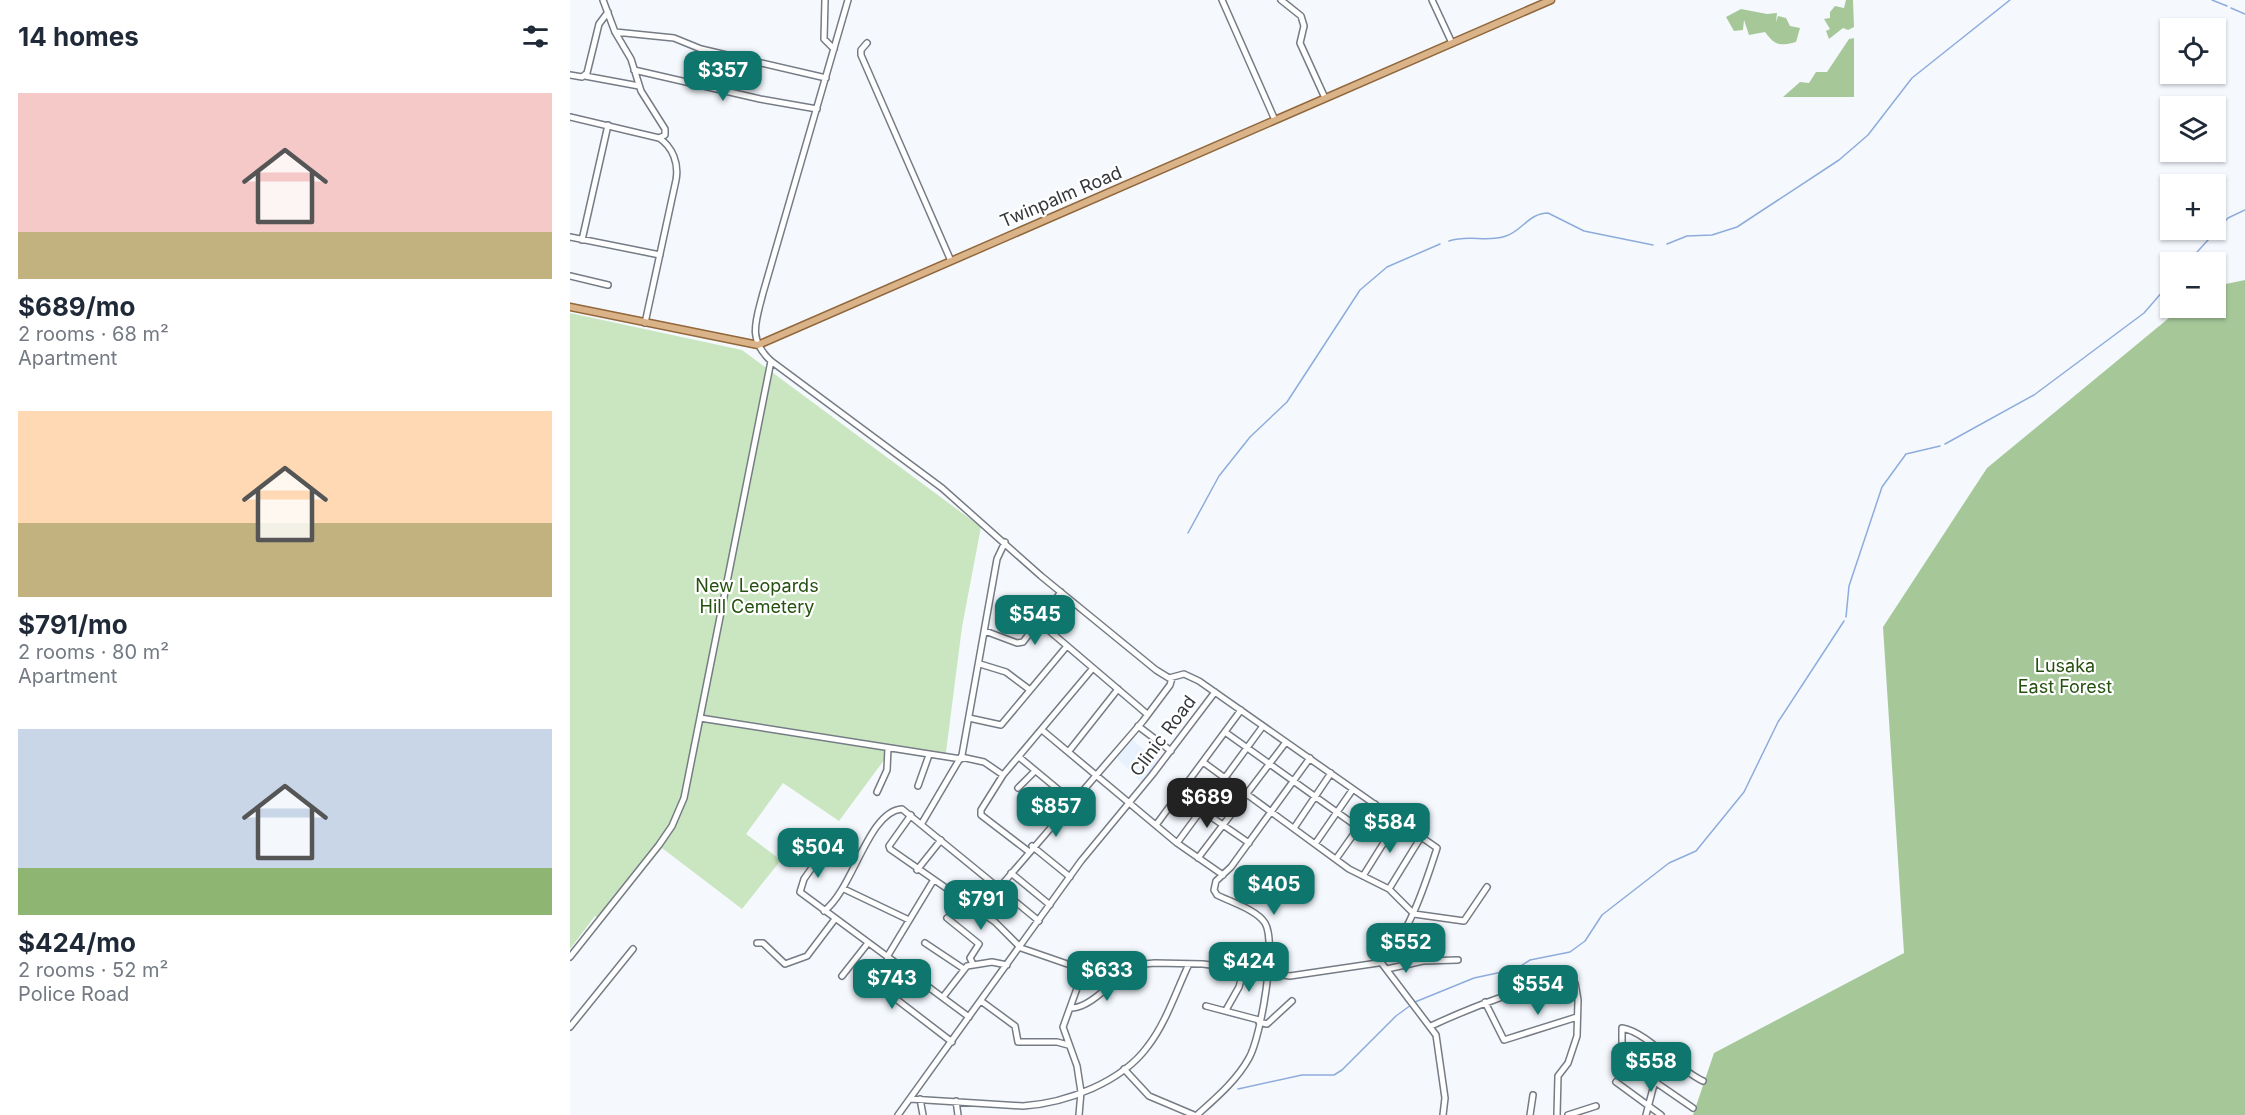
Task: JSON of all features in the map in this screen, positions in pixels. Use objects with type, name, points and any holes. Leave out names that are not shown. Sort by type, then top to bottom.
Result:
[{"type":"main road","name":"Twinpalm Road","points":[[758,345],[1551,0]]},
{"type":"main road","points":[[570,307],[758,345]]},
{"type":"street","points":[[603,0],[639,86],[665,129],[665,135],[659,138]]},
{"type":"street","points":[[825,0],[824,39],[834,49]]},
{"type":"street","points":[[848,0],[763,293],[755,329],[758,345],[771,361],[923,473],[1156,670],[1172,678],[1188,675],[1215,692],[1437,848],[1414,914],[1380,961],[1298,976],[1189,964],[1125,965],[1084,969],[1021,948],[995,922],[960,896],[917,870],[889,848],[910,815]]},
{"type":"street","points":[[1222,0],[1275,120]]},
{"type":"street","points":[[1281,0],[1301,16],[1304,26],[1300,43],[1325,98]]},
{"type":"street","points":[[1432,0],[1452,43]]},
{"type":"street","points":[[585,76],[599,24],[609,12]]},
{"type":"street","points":[[615,32],[674,38],[701,49],[826,78]]},
{"type":"street","points":[[867,43],[861,50],[861,55],[951,261]]},
{"type":"street","points":[[634,70],[760,99],[817,109]]},
{"type":"street","points":[[570,75],[639,86]]},
{"type":"street","points":[[570,117],[659,138],[671,150],[677,167],[645,323]]},
{"type":"street","points":[[582,240],[608,125]]},
{"type":"street","points":[[570,237],[660,255]]},
{"type":"street","points":[[570,276],[608,285]]},
{"type":"street","points":[[570,957],[672,826],[684,798],[771,361]]},
{"type":"street","points":[[922,823],[961,758],[986,631],[997,559],[1005,542]]},
{"type":"street","points":[[986,631],[1020,643],[1061,592]]},
{"type":"street","points":[[1039,622],[1147,714]]},
{"type":"street","points":[[969,718],[999,726],[1067,646]]},
{"type":"street","points":[[980,664],[1006,672],[1030,690]]},
{"type":"street","points":[[1070,877],[980,813],[1003,776],[1093,668]]},
{"type":"street","points":[[999,888],[1030,849],[1138,726],[1171,684],[1172,678]]},
{"type":"street","points":[[1069,752],[1118,689]]},
{"type":"street","name":"Clinic Road","points":[[898,1115],[1021,948],[1070,877],[1215,692]]},
{"type":"street","points":[[1156,825],[1241,710]]},
{"type":"street","points":[[700,718],[790,730],[929,755],[984,762],[1003,776]]},
{"type":"street","points":[[1138,726],[1171,751]]},
{"type":"street","points":[[1177,843],[1263,726]]},
{"type":"street","points":[[1042,730],[1177,843],[1223,875]]},
{"type":"street","points":[[1225,732],[1359,828]]},
{"type":"street","points":[[1198,858],[1286,742]]},
{"type":"street","points":[[878,792],[887,770],[888,748]]},
{"type":"street","points":[[918,786],[929,755]]},
{"type":"street","points":[[1019,757],[1034,772],[1072,801]]},
{"type":"street","points":[[1124,1070],[1149,1096],[1195,1115],[1218,1096],[1246,1064],[1253,1048],[1269,974],[1267,926],[1260,917],[1216,894],[1215,884],[1249,843],[1311,758]]},
{"type":"street","points":[[1203,762],[1349,869],[1389,889],[1414,914],[1464,921],[1486,887]]},
{"type":"street","points":[[1018,788],[1034,772]]},
{"type":"street","points":[[1294,828],[1331,773]]},
{"type":"street","points":[[1315,844],[1353,789]]},
{"type":"street","points":[[1178,794],[1249,843]]},
{"type":"street","points":[[1336,859],[1376,804]]},
{"type":"street","points":[[824,911],[844,889],[884,816],[902,809],[922,823],[1039,921]]},
{"type":"street","points":[[1363,876],[1398,820]]},
{"type":"street","points":[[1389,889],[1421,837]]},
{"type":"street","points":[[832,838],[800,892],[969,1017]]},
{"type":"street","points":[[917,870],[941,840]]},
{"type":"street","points":[[1011,873],[1050,904]]},
{"type":"street","points":[[887,957],[933,881]]},
{"type":"street","points":[[844,889],[909,920]]},
{"type":"street","points":[[947,918],[979,944],[970,958],[973,964]]},
{"type":"street","points":[[757,943],[769,948],[785,964],[807,956],[835,919]]},
{"type":"street","points":[[842,976],[868,943]]},
{"type":"street","points":[[925,943],[964,969]]},
{"type":"street","points":[[570,1027],[633,949]]},
{"type":"street","points":[[1387,969],[1423,961],[1458,960]]},
{"type":"street","points":[[1380,961],[1414,1003],[1438,1039],[1445,1098],[1443,1115]]},
{"type":"street","points":[[943,997],[964,969],[973,964],[992,962],[1007,965]]},
{"type":"street","points":[[896,963],[882,984],[883,989],[952,1042]]},
{"type":"street","points":[[910,1099],[1033,1106],[1081,1092],[1124,1070],[1137,1059],[1152,1041],[1189,964]]},
{"type":"street","points":[[1070,1008],[1089,1003],[1117,977],[1125,965]]},
{"type":"street","points":[[1079,1115],[1081,1092],[1077,1066],[1063,1027],[1084,969]]},
{"type":"street","points":[[1226,1010],[1239,987],[1244,969]]},
{"type":"street","points":[[1431,1026],[1485,1002],[1568,981],[1576,985],[1577,1038],[1568,1063],[1558,1076],[1557,1115]]},
{"type":"street","points":[[981,1001],[1015,1026],[1018,1042],[1060,1043],[1068,1046]]},
{"type":"street","points":[[1206,1006],[1268,1024],[1292,1001]]},
{"type":"street","points":[[1485,1002],[1504,1040],[1577,1017]]},
{"type":"street","points":[[1693,1108],[1622,1059],[1622,1028],[1644,1039],[1688,1074],[1702,1081]]},
{"type":"street","points":[[1646,1115],[1662,1054]]},
{"type":"street","points":[[1616,1082],[1661,1115]]},
{"type":"street","points":[[1530,1115],[1533,1095]]},
{"type":"street","points":[[920,1100],[923,1115]]},
{"type":"street","points":[[956,1101],[958,1115]]},
{"type":"street","points":[[1568,1115],[1596,1106]]},
{"type":"shaded area","points":[[1133,740],[1159,763],[1142,783],[1117,758]]},
{"type":"green space","points":[[1846,0],[1853,0],[1854,27],[1848,30],[1843,28],[1829,39],[1826,31],[1830,29],[1824,19],[1830,18],[1830,12],[1835,6],[1844,8]]},
{"type":"green space","points":[[1741,9],[1767,14],[1777,13],[1776,22],[1778,16],[1786,18],[1790,26],[1800,28],[1796,42],[1778,44],[1765,32],[1749,35],[1744,20],[1743,30],[1734,31],[1726,17]]},
{"type":"green space","points":[[1854,38],[1854,97],[1783,97],[1800,82],[1809,83],[1816,72],[1827,72],[1849,39]]},
{"type":"green space","name":"Lusaka East Forest","points":[[2245,280],[2245,1115],[1693,1115],[1714,1053],[1904,953],[1883,627],[1987,468],[2169,318],[2226,318],[2226,284]]},
{"type":"green space","name":"New Leopards Hill Cemetery","points":[[570,313],[742,350],[981,527],[962,627],[945,760],[890,752],[839,821],[783,783],[746,834],[781,860],[742,909],[662,848],[603,921],[595,916],[570,949]]},
{"type":"waterway","points":[[1667,244],[1687,236],[1712,235],[1737,227],[1839,160],[1868,135],[1912,78],[2010,0]]},
{"type":"waterway","points":[[2212,0],[2227,6]]},
{"type":"waterway","points":[[2231,8],[2245,14]]},
{"type":"waterway","points":[[2197,252],[2228,218],[2245,210]]},
{"type":"waterway","points":[[1449,241],[1464,238],[1499,238],[1512,234],[1536,216],[1548,213],[1584,231],[1653,245]]},
{"type":"waterway","points":[[1188,533],[1219,476],[1250,437],[1287,402],[1360,290],[1387,267],[1440,244]]},
{"type":"waterway","points":[[1945,444],[2034,395],[2144,313],[2160,295]]},
{"type":"waterway","points":[[1846,617],[1849,586],[1882,487],[1906,454],[1940,446]]},
{"type":"waterway","points":[[1415,1002],[1474,978],[1516,969],[1530,960],[1570,952],[1585,941],[1602,915],[1669,863],[1696,851],[1744,792],[1778,722],[1844,621]]},
{"type":"waterway","points":[[1238,1089],[1302,1075],[1334,1075],[1342,1070],[1396,1016],[1411,1005]]}]
